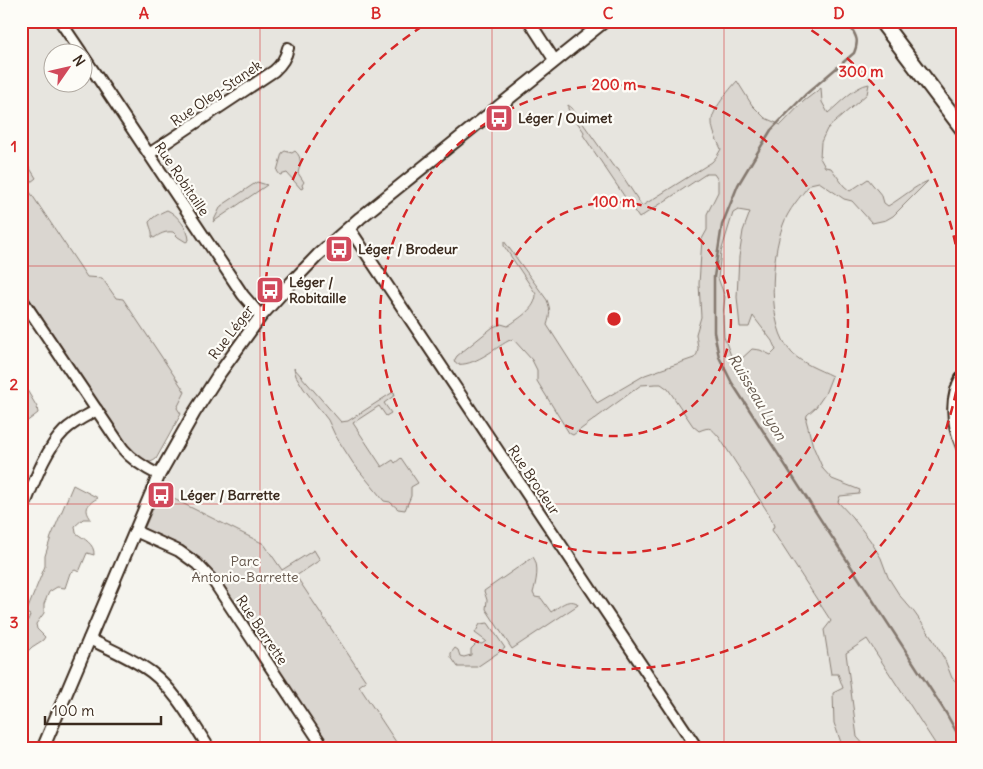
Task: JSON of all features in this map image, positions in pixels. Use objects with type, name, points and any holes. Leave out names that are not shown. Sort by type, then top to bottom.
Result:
[{"type":"main road","points":[[882,21],[962,128]]},
{"type":"street","name":"Rue Robitaille","points":[[60,21],[74,42]]},
{"type":"street","points":[[529,21],[556,61]]},
{"type":"street","name":"Rue Léger","points":[[44,748],[134,532],[168,457],[219,374],[262,316],[318,255],[349,228],[605,21]]},
{"type":"street","name":"Rue Oleg-Stanek","points":[[150,154],[274,71],[283,63],[288,48]]},
{"type":"street","name":"Rue Robitaille","points":[[92,68],[243,295],[250,305],[262,316]]},
{"type":"street","name":"Rue Brodeur","points":[[349,228],[698,748]]},
{"type":"street","points":[[21,298],[108,428],[130,457],[159,476]]},
{"type":"street","points":[[962,376],[955,395],[953,422],[962,447]]},
{"type":"street","points":[[21,514],[49,451],[64,431],[97,410]]},
{"type":"street","name":"Rue Barrette","points":[[134,532],[179,552],[197,564],[214,582],[324,748]]},
{"type":"street","points":[[89,639],[129,658],[161,680],[179,702],[209,748]]},
{"type":"shaded area","points":[[21,21],[962,21],[962,748],[400,748],[264,544],[160,492],[192,430],[21,180]]},
{"type":"green space","points":[[737,81],[752,105],[765,118],[781,125],[804,101],[821,88],[822,102],[828,113],[858,88],[869,84],[867,94],[827,129],[821,142],[820,158],[825,167],[831,168],[850,191],[868,179],[888,206],[917,186],[928,181],[893,216],[886,220],[872,223],[852,201],[844,199],[819,182],[810,184],[785,219],[776,255],[773,291],[778,326],[784,341],[792,353],[811,366],[832,376],[825,394],[816,407],[807,415],[806,420],[813,446],[823,469],[832,479],[860,490],[859,494],[840,496],[838,502],[870,540],[881,558],[888,577],[931,636],[945,660],[952,678],[962,688],[962,748],[938,748],[867,639],[846,653],[857,737],[867,748],[843,748],[834,723],[833,693],[843,688],[838,674],[831,674],[824,630],[831,621],[772,530],[774,526],[769,514],[719,437],[710,429],[699,431],[693,426],[668,389],[661,384],[641,385],[573,435],[569,433],[537,381],[537,370],[532,360],[513,339],[469,363],[456,364],[454,361],[457,356],[493,327],[501,324],[508,326],[530,309],[533,304],[536,294],[504,246],[504,241],[547,300],[550,312],[547,325],[597,403],[645,375],[694,358],[697,354],[696,334],[701,317],[699,284],[702,239],[707,230],[707,214],[718,192],[718,180],[714,174],[706,174],[639,218],[583,135],[584,132],[568,109],[568,105],[613,166],[618,169],[642,206],[712,162],[717,156],[721,149],[713,129],[712,117],[721,101]],"holes":[[[738,210],[750,212],[743,231],[739,257],[737,297],[740,327],[749,327],[753,316],[772,341],[776,350],[771,355],[752,349],[738,362],[733,361],[724,337],[723,315],[725,297],[718,278],[721,252],[733,213]]]},
{"type":"green space","points":[[285,151],[292,153],[295,151],[299,156],[298,173],[304,182],[301,189],[287,173],[280,175],[277,171],[282,153]]},
{"type":"green space","points":[[21,154],[36,178],[26,186],[87,277],[102,278],[116,298],[123,299],[185,392],[177,408],[181,414],[156,459],[152,461],[144,461],[128,446],[21,286]]},
{"type":"green space","points":[[257,182],[267,185],[213,222],[221,206]]},
{"type":"green space","points":[[167,210],[175,215],[185,227],[189,240],[186,242],[173,232],[165,232],[154,238],[152,237],[149,222]]},
{"type":"green space","points":[[294,368],[341,422],[348,421],[394,392],[395,395],[384,403],[391,413],[386,416],[379,406],[353,423],[382,467],[393,460],[395,463],[401,458],[418,483],[411,487],[411,496],[405,510],[398,509],[390,502],[384,501],[353,463],[328,420],[304,389],[296,376]]},
{"type":"green space","points":[[21,380],[37,407],[38,413],[21,426]]},
{"type":"green space","points":[[73,485],[98,498],[87,509],[91,519],[83,519],[75,526],[76,533],[93,548],[94,555],[87,553],[79,572],[75,570],[70,573],[65,588],[57,587],[49,592],[44,604],[44,613],[36,624],[37,629],[45,637],[21,658],[21,637],[30,615],[26,613],[45,566],[45,556],[51,537]]},
{"type":"green space","name":"Parc Antonio-Barrette","points":[[160,492],[264,544],[282,570],[314,550],[320,560],[296,576],[366,681],[359,686],[400,748],[330,748],[220,584],[146,531],[145,527]]},
{"type":"green space","points":[[533,557],[537,569],[533,593],[535,597],[541,598],[551,612],[566,602],[577,603],[578,605],[512,649],[486,609],[487,600],[484,591]]},
{"type":"green space","points":[[488,623],[505,648],[477,667],[458,667],[451,657],[451,653],[455,648],[460,656],[471,655],[471,649],[477,643],[482,644],[486,641],[475,633],[480,624]]},
{"type":"waterway","name":"Ruisseau Lyon","points":[[850,26],[856,39],[854,53],[805,95],[771,130],[738,185],[722,225],[714,277],[714,332],[719,357],[732,383],[946,713],[957,733],[962,748]]},
{"type":"place","name":"Léger / Ouimet","points":[[499,118]]},
{"type":"place","name":"Léger / Brodeur","points":[[339,249]]},
{"type":"place","name":"Léger / Robitaille","points":[[270,290]]},
{"type":"place","name":"Léger / Barrette","points":[[161,495]]}]
